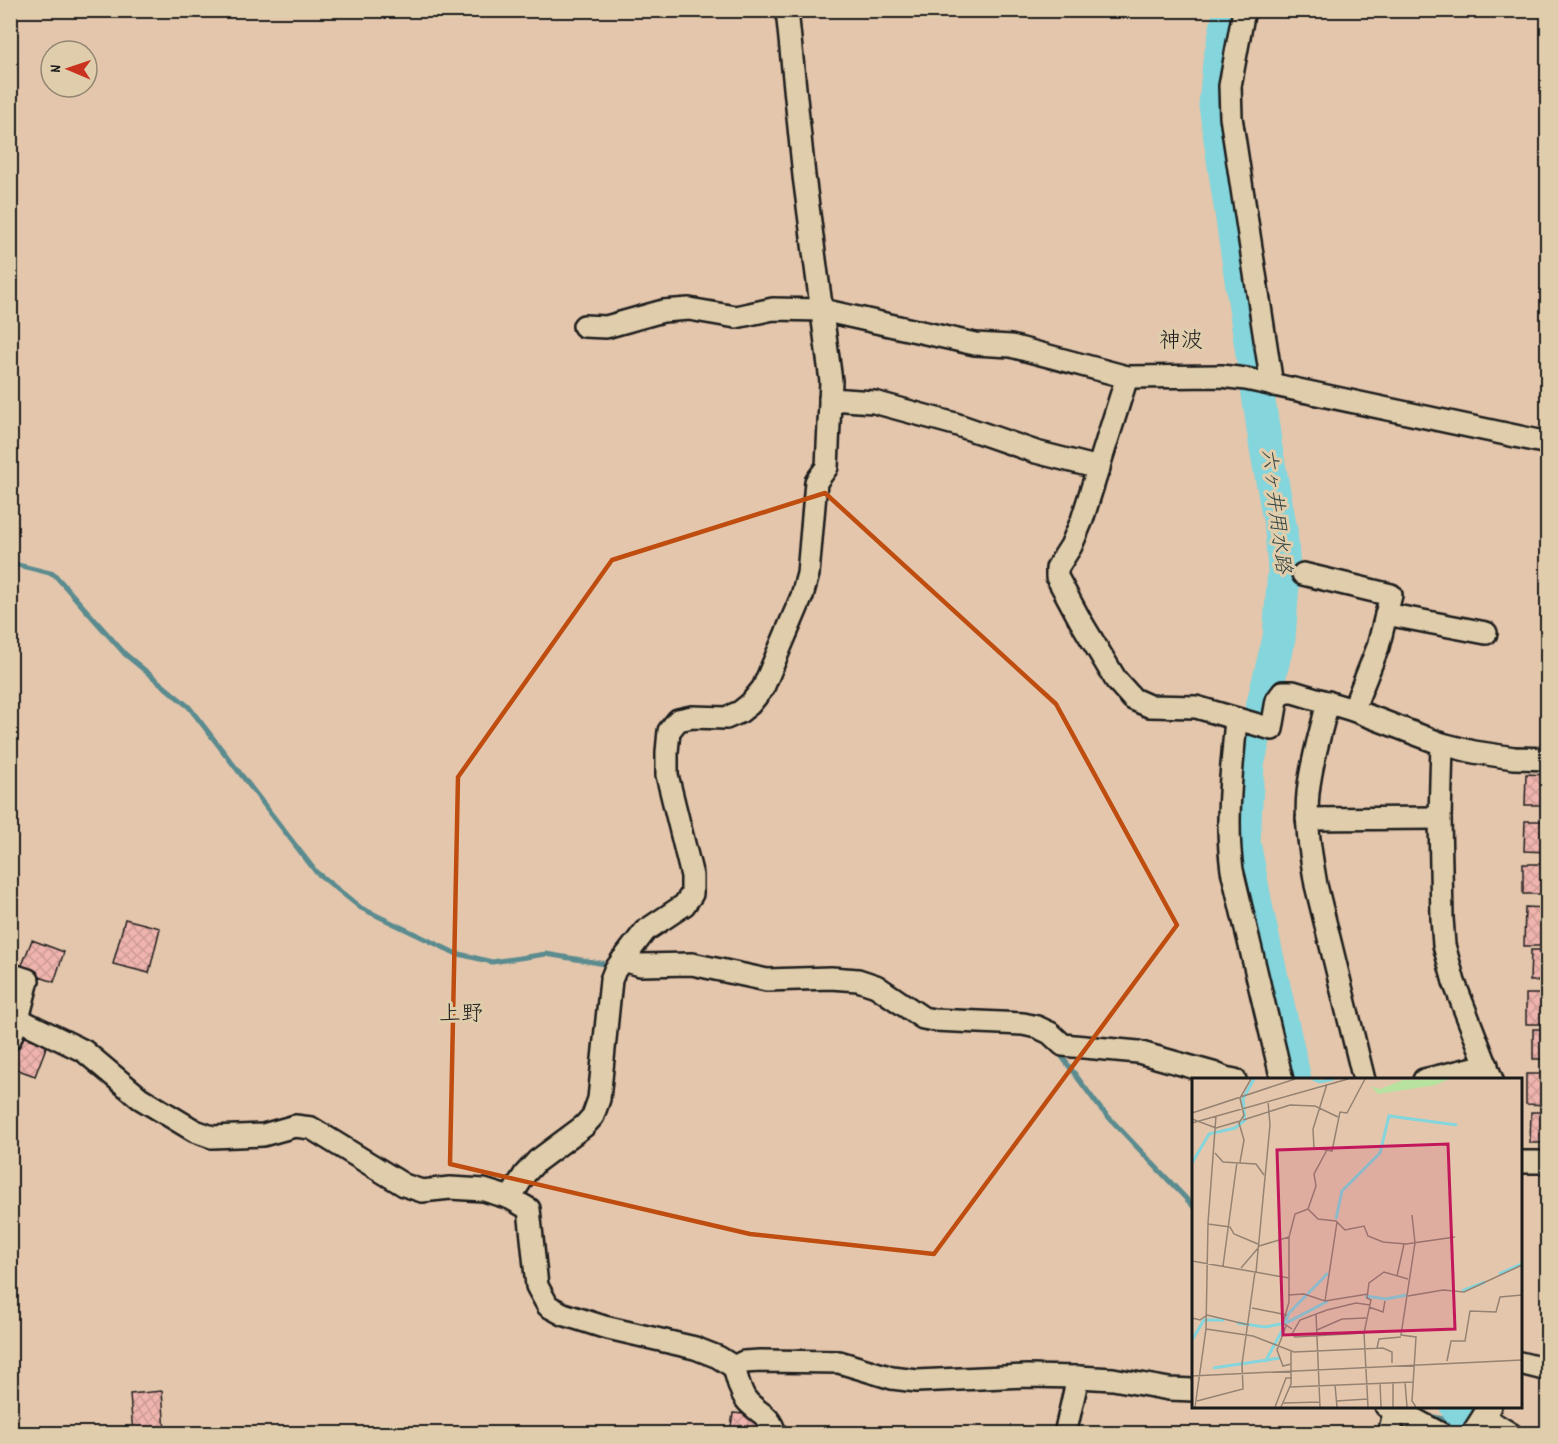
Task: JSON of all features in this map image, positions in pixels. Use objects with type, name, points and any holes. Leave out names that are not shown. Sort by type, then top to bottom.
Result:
[{"type":"street","points":[[510,1198],[525,1174],[537,1161],[584,1126],[593,1116],[599,1099],[611,980],[619,964],[645,931],[684,905],[692,894],[692,876],[667,776],[669,731],[678,720],[692,717],[726,718],[740,712],[750,704],[763,688],[802,596],[808,574],[816,482],[827,466],[831,381],[804,176],[787,10]]},
{"type":"street","points":[[1245,10],[1230,86],[1231,117],[1261,382]]},
{"type":"street","points":[[584,326],[606,327],[663,311],[689,309],[736,317],[772,309],[822,310],[975,344],[1011,346],[1127,377],[1221,376],[1261,382],[1548,443]]},
{"type":"street","points":[[1127,377],[1082,520],[1058,568],[1057,577],[1116,681],[1133,699],[1149,706],[1196,707],[1272,729],[1277,700],[1283,692],[1293,692],[1353,710],[1442,744],[1484,754],[1548,759]]},
{"type":"street","points":[[830,399],[874,402],[956,424],[1036,452],[1099,468]]},
{"type":"street","points":[[1303,574],[1391,595],[1378,647],[1353,710]]},
{"type":"street","points":[[1386,614],[1486,633]]},
{"type":"street","points":[[1329,702],[1311,772],[1307,819],[1310,853],[1358,1064],[1363,1078]]},
{"type":"street","points":[[1248,723],[1230,787],[1228,845],[1282,1078]]},
{"type":"street","points":[[1441,1078],[1490,1072],[1454,982],[1444,945],[1440,818],[1442,744]]},
{"type":"street","points":[[1307,819],[1440,818]]},
{"type":"street","points":[[619,964],[692,964],[767,980],[831,978],[858,980],[876,986],[923,1018],[1023,1024],[1050,1033],[1063,1045],[1138,1052],[1225,1078]]},
{"type":"street","points":[[10,974],[28,980],[18,1019],[10,1039]]},
{"type":"street","points":[[18,1019],[84,1051],[140,1098],[195,1131],[212,1137],[263,1135],[295,1126],[311,1128],[404,1185],[422,1191],[450,1188],[484,1190],[510,1198],[529,1209],[537,1286],[548,1306],[562,1314],[604,1327],[695,1348],[718,1357],[734,1367],[746,1400],[766,1414],[775,1434]]},
{"type":"street","points":[[1522,1159],[1548,1162]]},
{"type":"street","points":[[734,1367],[744,1362],[760,1361],[839,1362],[892,1378],[917,1381],[1027,1376],[1078,1377],[1113,1379],[1169,1389],[1192,1390]]},
{"type":"street","points":[[1522,1364],[1548,1370]]},
{"type":"street","points":[[1065,1434],[1078,1377]]},
{"type":"street","points":[[1389,1434],[1391,1408],[1441,1434]]},
{"type":"street","points":[[1482,1419],[1511,1434]]},
{"type":"highlighted area","points":[[825,493],[1056,704],[1177,925],[934,1254],[750,1234],[450,1164],[458,777],[612,560]]},
{"type":"building","points":[[1526,774],[1548,775],[1548,805],[1525,805]]},
{"type":"building","points":[[1525,821],[1548,821],[1548,852],[1524,851]]},
{"type":"building","points":[[1523,864],[1548,864],[1548,894],[1523,894]]},
{"type":"building","points":[[1525,907],[1547,908],[1548,946],[1524,946]]},
{"type":"building","points":[[125,919],[160,928],[149,973],[113,964]]},
{"type":"building","points":[[32,940],[64,952],[54,982],[20,970]]},
{"type":"building","points":[[1531,950],[1548,950],[1548,981],[1530,981]]},
{"type":"building","points":[[1526,994],[1548,994],[1548,1024],[1526,1024]]},
{"type":"building","points":[[1533,1029],[1548,1029],[1548,1059],[1533,1059]]},
{"type":"building","points":[[21,1036],[47,1045],[35,1076],[10,1067]]},
{"type":"building","points":[[1526,1074],[1548,1074],[1548,1105],[1526,1104]]},
{"type":"building","points":[[1531,1112],[1548,1112],[1548,1143],[1530,1143]]},
{"type":"building","points":[[162,1391],[165,1432],[133,1434],[130,1394]]},
{"type":"building","points":[[733,1413],[744,1414],[761,1427],[761,1434],[730,1434]]},
{"type":"waterway","name":"六ヶ井用水路","points":[[1230,10],[1219,62],[1215,105],[1266,448],[1281,530],[1284,570],[1279,638],[1248,764],[1244,842],[1295,1078]]},
{"type":"waterway","points":[[10,563],[54,574],[125,654],[189,707],[316,872],[361,908],[455,953],[492,962],[546,954],[611,965]]},
{"type":"waterway","points":[[1057,1050],[1100,1108],[1192,1205]]},
{"type":"waterway","points":[[1416,1408],[1429,1416],[1462,1423]]},
{"type":"waterway","name":"六ヶ井用水路","points":[[1457,1408],[1462,1416],[1461,1434]]},
{"type":"waterway","points":[[1462,1416],[1473,1424]]},
{"type":"district","name":"神波","points":[[1181,342]]},
{"type":"district","name":"上野","points":[[461,1015]]}]
